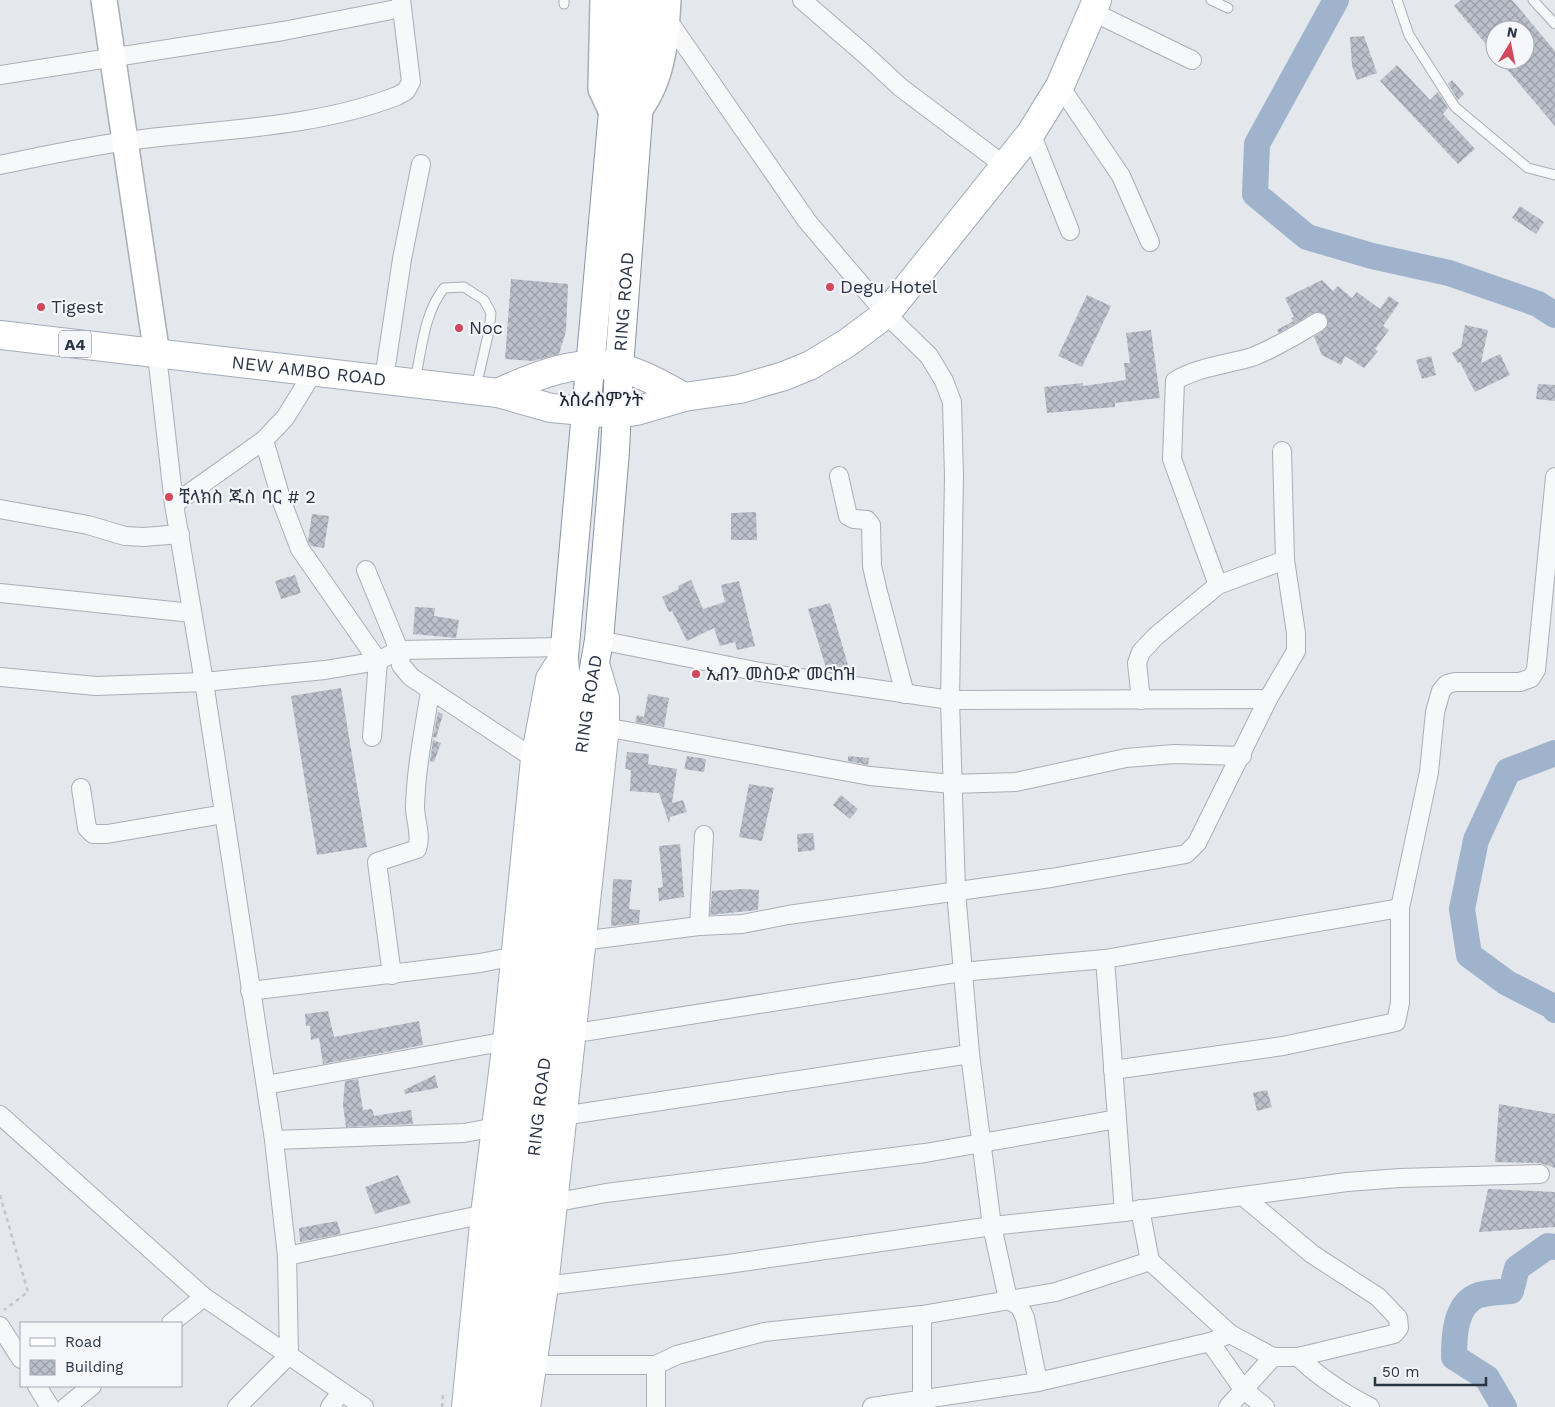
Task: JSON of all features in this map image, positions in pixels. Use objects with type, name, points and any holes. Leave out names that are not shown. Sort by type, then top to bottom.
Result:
[{"type":"main road","name":"RING ROAD","points":[[485,1407],[566,685],[564,652],[614,117],[623,0]]},
{"type":"main road","name":"RING ROAD","points":[[505,1407],[569,843],[588,702],[597,652],[647,0]]},
{"type":"main road","name":"NEW AMBO ROAD","points":[[0,335],[487,392],[552,408],[616,414],[656,406],[684,397],[740,389],[784,376],[811,365],[833,352],[886,314],[1031,134],[1060,86],[1095,6]]},
{"type":"main road","points":[[487,392],[549,373],[591,365],[619,367],[640,374],[684,397]]},
{"type":"main road","points":[[466,1407],[485,1214],[507,1041],[535,759],[550,679],[564,652]]},
{"type":"main road","points":[[526,1407],[544,1286],[605,727],[605,698],[597,652]]},
{"type":"street","points":[[104,0],[127,141],[157,354],[174,504],[204,682],[250,991],[266,1085],[287,1256],[290,1355],[237,1407]]},
{"type":"street","points":[[603,0],[601,89],[614,117]]},
{"type":"street","points":[[802,0],[900,87],[1005,166]]},
{"type":"street","points":[[0,75],[283,31],[401,4],[411,82],[406,91],[397,96],[321,117],[258,128],[127,141],[0,165]]},
{"type":"street","points":[[1095,6],[1192,60]]},
{"type":"street","points":[[640,109],[648,98],[657,79],[668,10]]},
{"type":"street","points":[[668,10],[807,222],[886,314],[929,356],[944,381],[952,402],[954,476],[950,700],[956,890],[961,972],[992,1226],[1008,1299],[1020,1307],[1025,1318],[1038,1382]]},
{"type":"street","points":[[1060,86],[1121,176],[1150,242]]},
{"type":"street","points":[[1031,134],[1070,231]]},
{"type":"street","points":[[384,380],[402,259],[421,164]]},
{"type":"street","points":[[1218,585],[1172,459],[1175,381],[1182,376],[1280,346],[1318,322]]},
{"type":"street","points":[[174,504],[264,440],[285,418],[314,371]]},
{"type":"street","points":[[264,440],[282,502],[300,549],[378,661],[372,737]]},
{"type":"street","points":[[581,941],[699,926],[742,924],[788,915],[1051,878],[1186,854],[1197,843],[1242,756],[1268,700],[1296,651],[1296,633],[1285,560],[1282,451]]},
{"type":"street","points":[[839,476],[848,516],[854,519],[867,520],[872,525],[872,566],[906,694]]},
{"type":"street","points":[[1113,1070],[1283,1046],[1396,1022],[1400,1003],[1400,908],[1429,772],[1435,712],[1441,692],[1447,684],[1455,682],[1520,682],[1531,678],[1536,670],[1555,477]]},
{"type":"street","points":[[0,509],[88,525],[125,536],[144,537],[180,534]]},
{"type":"street","points":[[1141,700],[1137,663],[1141,652],[1156,636],[1218,585],[1285,560]]},
{"type":"street","points":[[366,570],[399,650],[401,665],[411,678],[535,759]]},
{"type":"street","points":[[0,592],[192,613]]},
{"type":"street","points":[[0,677],[96,686],[204,682],[325,670],[378,661],[399,650],[564,652]]},
{"type":"street","points":[[597,652],[760,672],[950,700],[1268,700]]},
{"type":"street","points":[[392,975],[377,862],[417,849],[420,841],[415,809],[418,770],[430,692]]},
{"type":"street","points":[[605,727],[870,776],[952,784],[1016,782],[1126,758],[1174,754],[1242,756]]},
{"type":"street","points":[[81,788],[87,828],[93,834],[107,834],[224,814]]},
{"type":"street","points":[[699,926],[704,835]]},
{"type":"street","points":[[570,1034],[961,972],[1105,959],[1400,908]]},
{"type":"street","points":[[250,991],[392,975],[516,956]]},
{"type":"street","points":[[1105,959],[1117,1119],[1132,1210],[1150,1261],[1230,1334],[1273,1357],[1298,1357],[1394,1334],[1399,1328],[1398,1318],[1378,1297],[1312,1254],[1244,1197]]},
{"type":"street","points":[[266,1085],[507,1041]]},
{"type":"street","points":[[562,1116],[970,1054]]},
{"type":"street","points":[[0,1115],[204,1298],[364,1407]]},
{"type":"street","points":[[552,1203],[606,1194],[981,1144],[1117,1119]]},
{"type":"street","points":[[274,1140],[464,1133],[496,1128]]},
{"type":"street","points":[[544,1286],[728,1264],[992,1226],[1244,1197],[1347,1182],[1400,1178],[1540,1174]]},
{"type":"street","points":[[287,1256],[485,1214]]},
{"type":"street","points":[[532,1365],[656,1365],[678,1355],[764,1332],[922,1315],[1056,1292],[1150,1261]]},
{"type":"street","points":[[172,1322],[204,1298]]},
{"type":"street","points":[[922,1315],[922,1404]]},
{"type":"street","points":[[0,1326],[20,1357]]},
{"type":"street","points":[[872,1407],[922,1404],[1038,1382],[1210,1342],[1230,1334]]},
{"type":"street","points":[[1210,1342],[1243,1389],[1265,1407]]},
{"type":"street","points":[[1228,1407],[1273,1357]]},
{"type":"street","points":[[1298,1357],[1338,1390],[1370,1407]]},
{"type":"street","points":[[656,1365],[656,1407]]},
{"type":"street","points":[[39,1387],[50,1407]]},
{"type":"street","points":[[66,1407],[91,1387]]},
{"type":"street","points":[[330,1407],[341,1392]]},
{"type":"lane","points":[[1211,0],[1228,8]]},
{"type":"lane","points":[[1397,0],[1408,36],[1455,107],[1528,168],[1555,175]]},
{"type":"lane","points":[[1533,0],[1555,24]]},
{"type":"lane","points":[[414,383],[430,312],[435,299],[444,288],[464,287],[484,300],[491,313],[487,392]]},
{"type":"path","points":[[0,1195],[28,1292],[0,1314]]},
{"type":"building","points":[[1461,0],[1512,0],[1529,20],[1485,20],[1485,43],[1454,6]]},
{"type":"building","points":[[1535,27],[1555,51],[1555,126],[1507,70],[1535,70]]},
{"type":"building","points":[[1364,36],[1377,73],[1357,80],[1352,66],[1350,37]]},
{"type":"building","points":[[1397,65],[1430,100],[1438,92],[1448,108],[1443,114],[1475,149],[1458,164],[1380,81]]},
{"type":"building","points":[[1452,80],[1464,94],[1458,100],[1448,84]]},
{"type":"building","points":[[1520,206],[1544,222],[1536,234],[1512,218]]},
{"type":"building","points":[[511,279],[568,284],[566,331],[559,354],[533,361],[505,359]]},
{"type":"building","points":[[1322,280],[1333,291],[1338,286],[1352,298],[1357,292],[1380,309],[1389,296],[1399,303],[1383,326],[1389,330],[1375,349],[1378,351],[1364,368],[1345,356],[1341,365],[1322,355],[1314,337],[1327,327],[1327,317],[1323,313],[1313,313],[1279,333],[1277,330],[1293,321],[1291,318],[1294,317],[1285,298]]},
{"type":"building","points":[[1087,295],[1111,306],[1082,367],[1058,356]]},
{"type":"building","points":[[1465,325],[1488,330],[1481,363],[1500,354],[1510,375],[1475,392],[1460,362],[1458,363],[1452,353],[1461,347]]},
{"type":"building","points":[[1151,330],[1160,398],[1115,403],[1115,407],[1047,413],[1044,387],[1083,383],[1083,386],[1126,380],[1124,363],[1130,363],[1126,333]]},
{"type":"building","points":[[1431,356],[1436,375],[1422,379],[1416,360]]},
{"type":"building","points":[[1538,384],[1555,385],[1555,401],[1536,399]]},
{"type":"building","points":[[756,512],[757,540],[731,540],[731,513]]},
{"type":"building","points":[[312,514],[329,516],[324,548],[311,546],[308,541]]},
{"type":"building","points":[[295,575],[301,593],[281,599],[275,581]]},
{"type":"building","points":[[691,580],[703,609],[725,602],[721,585],[739,581],[755,646],[737,650],[735,642],[720,646],[714,628],[687,641],[672,611],[669,612],[662,597],[679,589],[678,586]]},
{"type":"building","points":[[830,603],[848,665],[827,671],[808,609]]},
{"type":"building","points":[[415,607],[435,608],[434,616],[459,620],[456,638],[413,634]]},
{"type":"building","points":[[341,688],[367,847],[317,855],[291,696]]},
{"type":"building","points":[[648,694],[669,698],[664,727],[635,722],[637,715],[644,717]]},
{"type":"building","points":[[438,712],[443,714],[436,738],[433,737]]},
{"type":"building","points":[[433,740],[441,743],[434,762],[430,761]]},
{"type":"building","points":[[627,752],[649,754],[648,764],[677,769],[672,803],[683,800],[687,812],[670,817],[669,823],[659,793],[630,791],[631,770],[625,769]]},
{"type":"building","points":[[687,756],[706,759],[704,772],[684,769]]},
{"type":"building","points":[[848,756],[869,758],[868,765],[848,761]]},
{"type":"building","points":[[749,784],[774,788],[762,841],[739,837]]},
{"type":"building","points":[[841,795],[858,809],[850,819],[833,805]]},
{"type":"building","points":[[813,833],[815,850],[798,852],[797,834]]},
{"type":"building","points":[[680,844],[684,897],[659,901],[658,888],[663,887],[659,846]]},
{"type":"building","points":[[613,879],[632,880],[629,909],[640,910],[639,923],[611,926]]},
{"type":"building","points":[[759,890],[758,910],[710,915],[712,891]]},
{"type":"building","points":[[328,1011],[334,1037],[419,1021],[423,1045],[323,1064],[319,1038],[311,1040],[310,1026],[306,1026],[305,1014]]},
{"type":"building","points":[[435,1075],[438,1088],[405,1094],[404,1090]]},
{"type":"building","points":[[358,1079],[363,1110],[372,1109],[374,1116],[411,1110],[413,1124],[346,1127],[343,1105],[345,1081]]},
{"type":"building","points":[[1267,1090],[1272,1107],[1257,1111],[1253,1093]]},
{"type":"building","points":[[1499,1104],[1555,1114],[1555,1168],[1540,1163],[1495,1162]]},
{"type":"building","points":[[398,1175],[411,1203],[375,1214],[365,1187]]},
{"type":"building","points":[[1488,1189],[1555,1192],[1555,1227],[1479,1232]]},
{"type":"building","points":[[337,1221],[341,1234],[300,1242],[299,1228]]},
{"type":"waterway","points":[[1336,0],[1257,144],[1255,194],[1307,237],[1372,256],[1449,273],[1538,304],[1555,315]]},
{"type":"waterway","points":[[1555,753],[1508,771],[1476,840],[1462,909],[1469,955],[1507,983],[1554,1007],[1555,1010]]},
{"type":"waterway","points":[[1504,1407],[1487,1378],[1454,1357],[1458,1321],[1465,1305],[1471,1299],[1483,1294],[1511,1291],[1517,1268],[1548,1246],[1555,1247]]},
{"type":"place","name":"Degu Hotel","points":[[830,287]]},
{"type":"place","name":"Tigest","points":[[41,307]]},
{"type":"place","name":"Noc","points":[[459,328]]},
{"type":"place","name":"ቺላክስ ጁስ ባር # 2","points":[[169,497]]},
{"type":"place","name":"ኢብን መስዑድ መርከዝ","points":[[696,674]]},
{"type":"district","name":"አስራስምንት","points":[[601,399]]}]
